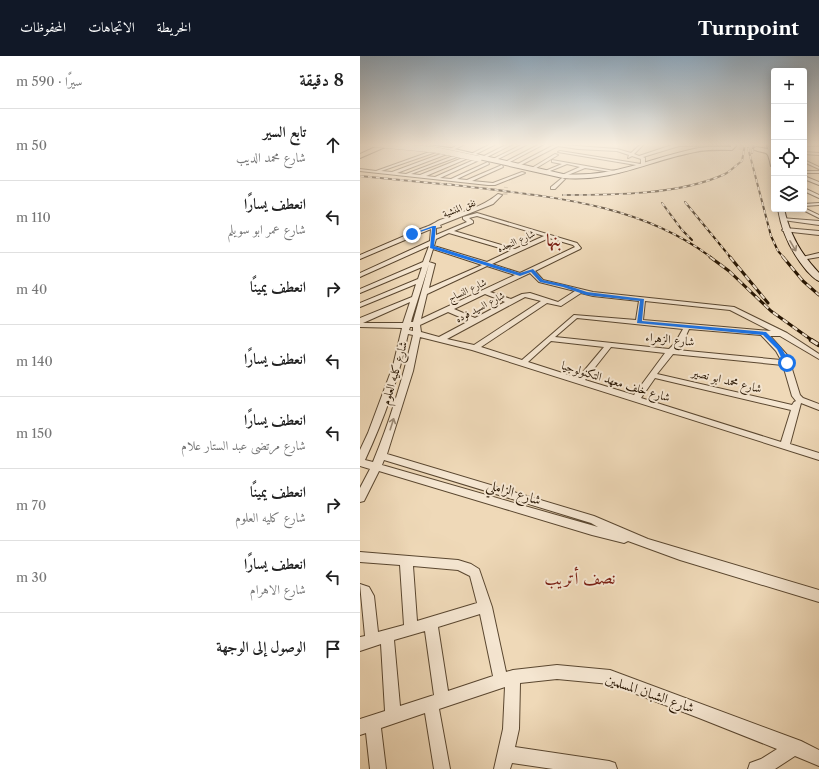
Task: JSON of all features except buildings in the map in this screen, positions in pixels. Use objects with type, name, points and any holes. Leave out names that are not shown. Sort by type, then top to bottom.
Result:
[{"type":"main road","points":[[563,177],[605,177]]},
{"type":"main road","points":[[586,178],[592,177]]},
{"type":"main road","points":[[782,212],[785,230],[801,258],[818,275]]},
{"type":"street","points":[[423,177],[481,184],[494,184],[511,177]]},
{"type":"street","points":[[435,179],[439,177]]},
{"type":"street","points":[[451,180],[457,177]]},
{"type":"street","points":[[467,182],[476,177]]},
{"type":"street","points":[[514,177],[505,182],[503,186],[520,177]]},
{"type":"street","points":[[481,184],[495,178]]},
{"type":"street","points":[[553,188],[567,178]]},
{"type":"street","points":[[807,178],[818,183]]},
{"type":"street","points":[[807,183],[818,183]]},
{"type":"street","points":[[807,189],[819,189]]},
{"type":"street","points":[[807,190],[818,196]]},
{"type":"street","name":"نفق المنشية","points":[[360,256],[412,234],[437,226],[498,202],[503,195]]},
{"type":"street","points":[[807,196],[818,196]]},
{"type":"street","points":[[813,204],[819,207]]},
{"type":"street","points":[[807,205],[819,204]]},
{"type":"street","points":[[806,212],[818,222]]},
{"type":"street","points":[[362,274],[435,242],[450,232],[471,222],[465,218],[477,214],[549,236]]},
{"type":"street","points":[[783,219],[818,222]]},
{"type":"street","name":"شارع كليه العلوم","points":[[360,498],[381,457],[412,357],[417,333],[416,324],[435,242],[437,226]]},
{"type":"street","points":[[785,230],[819,234]]},
{"type":"street","points":[[450,232],[515,251]]},
{"type":"street","name":"شارع النساج","points":[[406,328],[448,310],[578,248],[575,244],[549,236]]},
{"type":"street","name":"شارع النجده","points":[[424,293],[549,236]]},
{"type":"street","points":[[435,242],[488,264],[520,275]]},
{"type":"street","name":"شارع كليه العلوم","points":[[360,461],[363,447],[399,359],[414,298],[435,242]]},
{"type":"street","points":[[801,258],[819,255]]},
{"type":"street","points":[[360,291],[426,263]]},
{"type":"street","points":[[531,270],[539,280],[601,296],[728,307],[782,334],[819,357]]},
{"type":"street","points":[[362,274],[370,276]]},
{"type":"street","points":[[377,278],[384,281]]},
{"type":"street","points":[[360,305],[421,280]]},
{"type":"street","points":[[539,280],[532,295],[558,305],[562,304],[580,291]]},
{"type":"street","points":[[486,292],[511,302]]},
{"type":"street","name":"شارع السيد فوده","points":[[441,339],[524,295],[532,295]]},
{"type":"street","points":[[360,321],[414,298]]},
{"type":"street","points":[[639,322],[642,300]]},
{"type":"street","points":[[475,348],[546,301]]},
{"type":"street","points":[[448,310],[475,321]]},
{"type":"street","points":[[522,364],[571,319],[579,316],[764,334],[782,334]]},
{"type":"street","points":[[360,325],[406,328]]},
{"type":"street","points":[[636,399],[671,351],[678,344],[687,327]]},
{"type":"street","name":"شارع خلف معهد التكنولوجيا","points":[[406,328],[417,333],[475,348],[819,457]]},
{"type":"street","points":[[764,334],[779,349],[787,363],[795,393],[798,398],[819,407]]},
{"type":"street","name":"شارع الزهراء","points":[[550,339],[787,363]]},
{"type":"street","points":[[579,382],[609,345]]},
{"type":"street","points":[[399,359],[412,357]]},
{"type":"street","name":"شارع محمد ابو نصير","points":[[653,375],[796,409]]},
{"type":"street","points":[[785,445],[798,398]]},
{"type":"street","points":[[363,447],[381,457]]},
{"type":"street","points":[[360,461],[381,457]]},
{"type":"street","name":"شارع الزاملي","points":[[381,457],[594,520],[644,542],[680,555],[819,596]]},
{"type":"street","points":[[360,557],[458,565],[475,573],[507,679],[510,729],[504,761],[609,769]]},
{"type":"street","points":[[406,561],[411,629]]},
{"type":"street","points":[[360,590],[365,591],[368,596],[366,642],[485,607]]},
{"type":"street","points":[[431,623],[442,769]]},
{"type":"street","points":[[387,636],[393,716]]},
{"type":"street","name":"شارع الشبان المسلمين","points":[[366,725],[507,679],[557,672],[610,677],[795,747],[819,758]]},
{"type":"street","points":[[366,725],[378,769]]},
{"type":"street","points":[[756,769],[765,766],[795,747]]},
{"type":"tunnel","points":[[505,194],[506,187]]},
{"type":"railway","points":[[373,177],[452,185]]},
{"type":"railway","points":[[563,195],[624,194],[667,190],[688,186],[717,177]]},
{"type":"railway","points":[[756,177],[771,236],[778,251],[784,258]]},
{"type":"railway","points":[[447,184],[551,197],[619,212],[651,224],[683,239],[712,258]]},
{"type":"railway","points":[[685,202],[731,258]]},
{"type":"railway","points":[[662,203],[682,230],[692,240]]},
{"type":"railway","points":[[710,257],[729,271],[771,311],[813,341]]},
{"type":"railway","points":[[730,257],[768,303]]},
{"type":"railway","points":[[783,257],[803,281],[819,295]]},
{"type":"railway","points":[[811,340],[819,345]]},
{"type":"district","name":"بنها","points":[[554,240]]},
{"type":"district","name":"نصف أتريب","points":[[580,578]]},
{"type":"route","points":[[412,234],[434,226],[432,247],[520,275],[531,270],[541,281],[586,293],[642,300],[639,322],[764,334],[779,349],[787,363]]}]
